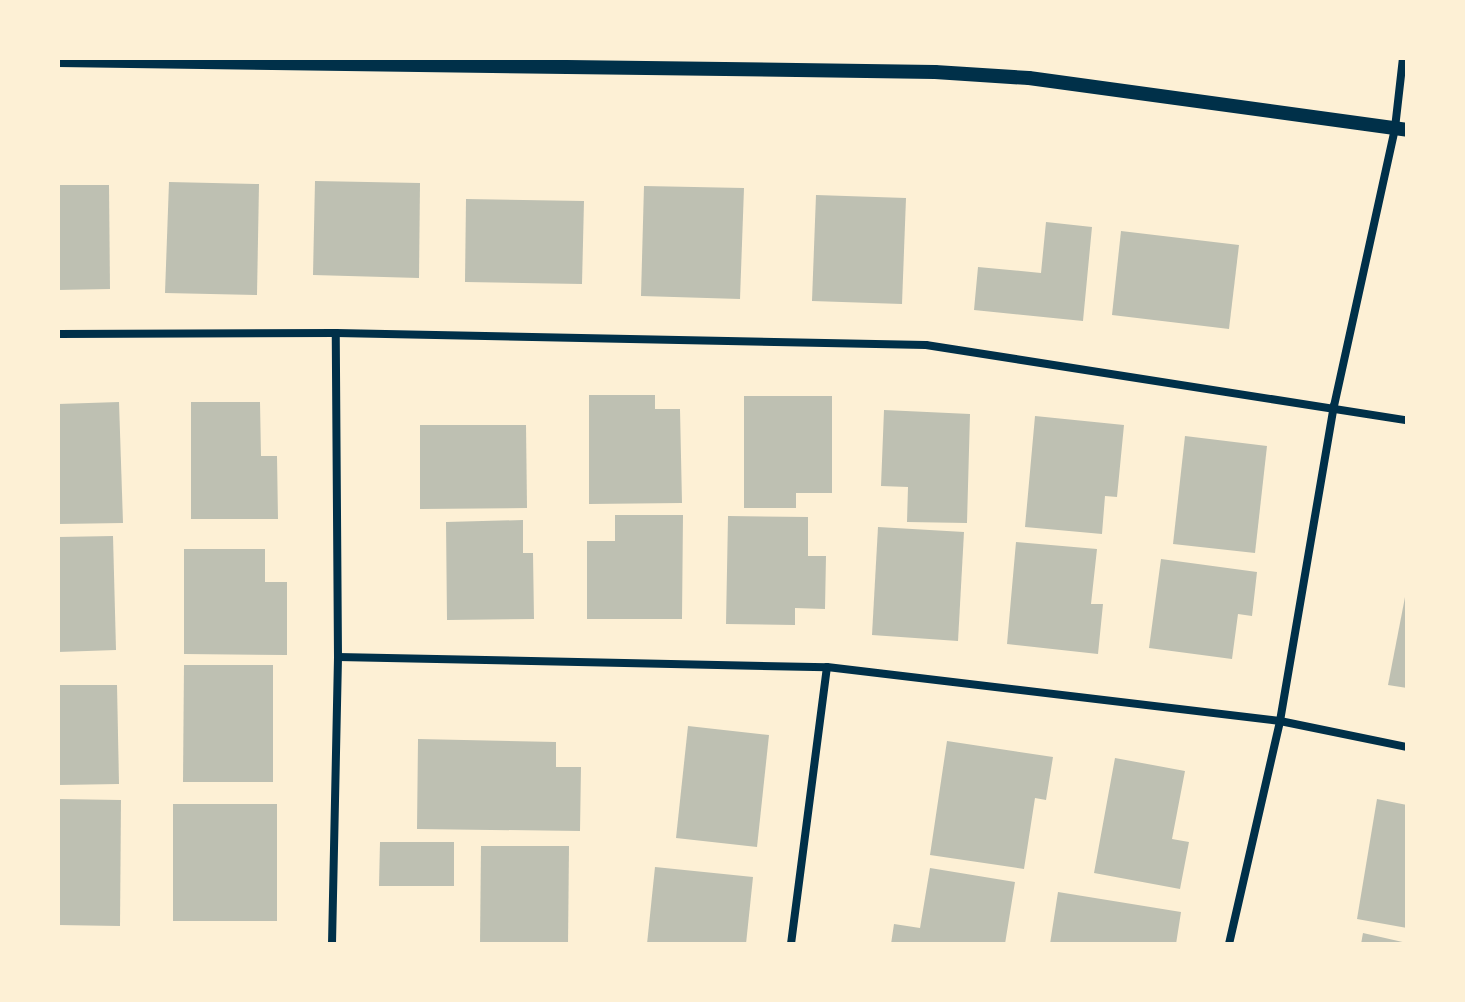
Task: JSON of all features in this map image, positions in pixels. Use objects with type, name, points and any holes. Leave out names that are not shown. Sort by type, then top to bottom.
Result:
[{"type":"street","points":[[1229,944],[1280,721],[1334,406],[1401,129],[1403,58]]},
{"type":"street","points":[[58,60],[935,72],[1029,78],[1401,129]]},
{"type":"street","points":[[332,944],[338,657],[336,333]]},
{"type":"street","points":[[58,334],[336,333],[926,345],[1334,406],[1407,420]]},
{"type":"street","points":[[338,657],[827,667],[1280,721],[1407,747]]},
{"type":"street","points":[[791,944],[827,667]]},
{"type":"building","points":[[315,181],[420,183],[419,278],[313,275]]},
{"type":"building","points":[[169,182],[259,184],[257,295],[165,293]]},
{"type":"building","points":[[58,185],[109,185],[110,289],[58,290]]},
{"type":"building","points":[[644,186],[744,188],[740,299],[641,296]]},
{"type":"building","points":[[816,195],[906,198],[902,304],[812,301]]},
{"type":"building","points":[[466,199],[584,201],[582,284],[465,282]]},
{"type":"building","points":[[1046,222],[1092,227],[1083,321],[974,310],[978,267],[1041,273]]},
{"type":"building","points":[[1121,231],[1239,245],[1229,329],[1112,315]]},
{"type":"building","points":[[589,395],[655,395],[655,409],[680,409],[682,503],[589,504]]},
{"type":"building","points":[[744,396],[832,396],[832,493],[796,493],[796,508],[744,508]]},
{"type":"building","points":[[119,402],[123,523],[58,524],[58,404]]},
{"type":"building","points":[[191,402],[260,402],[261,456],[277,456],[278,519],[191,519]]},
{"type":"building","points":[[884,410],[970,414],[967,523],[907,522],[908,487],[881,486]]},
{"type":"building","points":[[1035,416],[1124,425],[1117,497],[1105,496],[1102,534],[1025,527]]},
{"type":"building","points":[[420,425],[526,425],[527,508],[420,509]]},
{"type":"building","points":[[1185,436],[1267,446],[1255,553],[1173,544]]},
{"type":"building","points":[[615,515],[683,515],[682,619],[587,619],[587,541],[615,541]]},
{"type":"building","points":[[728,516],[808,517],[808,556],[826,556],[825,609],[795,608],[795,625],[726,624]]},
{"type":"building","points":[[523,520],[523,553],[533,553],[534,619],[447,620],[446,522]]},
{"type":"building","points":[[878,527],[964,532],[958,641],[872,635]]},
{"type":"building","points":[[113,536],[116,650],[58,652],[58,537]]},
{"type":"building","points":[[1016,542],[1097,549],[1091,604],[1103,604],[1098,654],[1007,644]]},
{"type":"building","points":[[184,549],[265,549],[265,582],[287,582],[287,655],[184,654]]},
{"type":"building","points":[[1161,559],[1257,572],[1252,616],[1238,614],[1232,659],[1149,648]]},
{"type":"building","points":[[1407,592],[1407,688],[1388,685]]},
{"type":"building","points":[[184,665],[273,665],[273,782],[183,782]]},
{"type":"building","points":[[58,685],[117,685],[119,784],[58,785]]},
{"type":"building","points":[[688,726],[769,735],[757,847],[676,838]]},
{"type":"building","points":[[418,739],[556,742],[556,767],[581,767],[580,831],[417,829]]},
{"type":"building","points":[[947,741],[1053,757],[1046,800],[1035,798],[1024,869],[930,855]]},
{"type":"building","points":[[1115,758],[1185,771],[1172,839],[1189,842],[1180,889],[1094,873]]},
{"type":"building","points":[[58,799],[121,800],[120,926],[58,925]]},
{"type":"building","points":[[1377,799],[1407,805],[1407,928],[1357,919]]},
{"type":"building","points":[[173,804],[277,804],[277,921],[173,921]]},
{"type":"building","points":[[380,842],[454,842],[454,886],[379,886]]},
{"type":"building","points":[[481,846],[569,846],[568,944],[480,944]]},
{"type":"building","points":[[655,867],[753,877],[746,944],[647,944]]},
{"type":"building","points":[[930,868],[1015,882],[1005,944],[891,944],[894,924],[920,928]]},
{"type":"building","points":[[1058,892],[1181,912],[1176,944],[1050,944]]},
{"type":"building","points":[[1363,933],[1407,943],[1407,944],[1361,944]]}]
